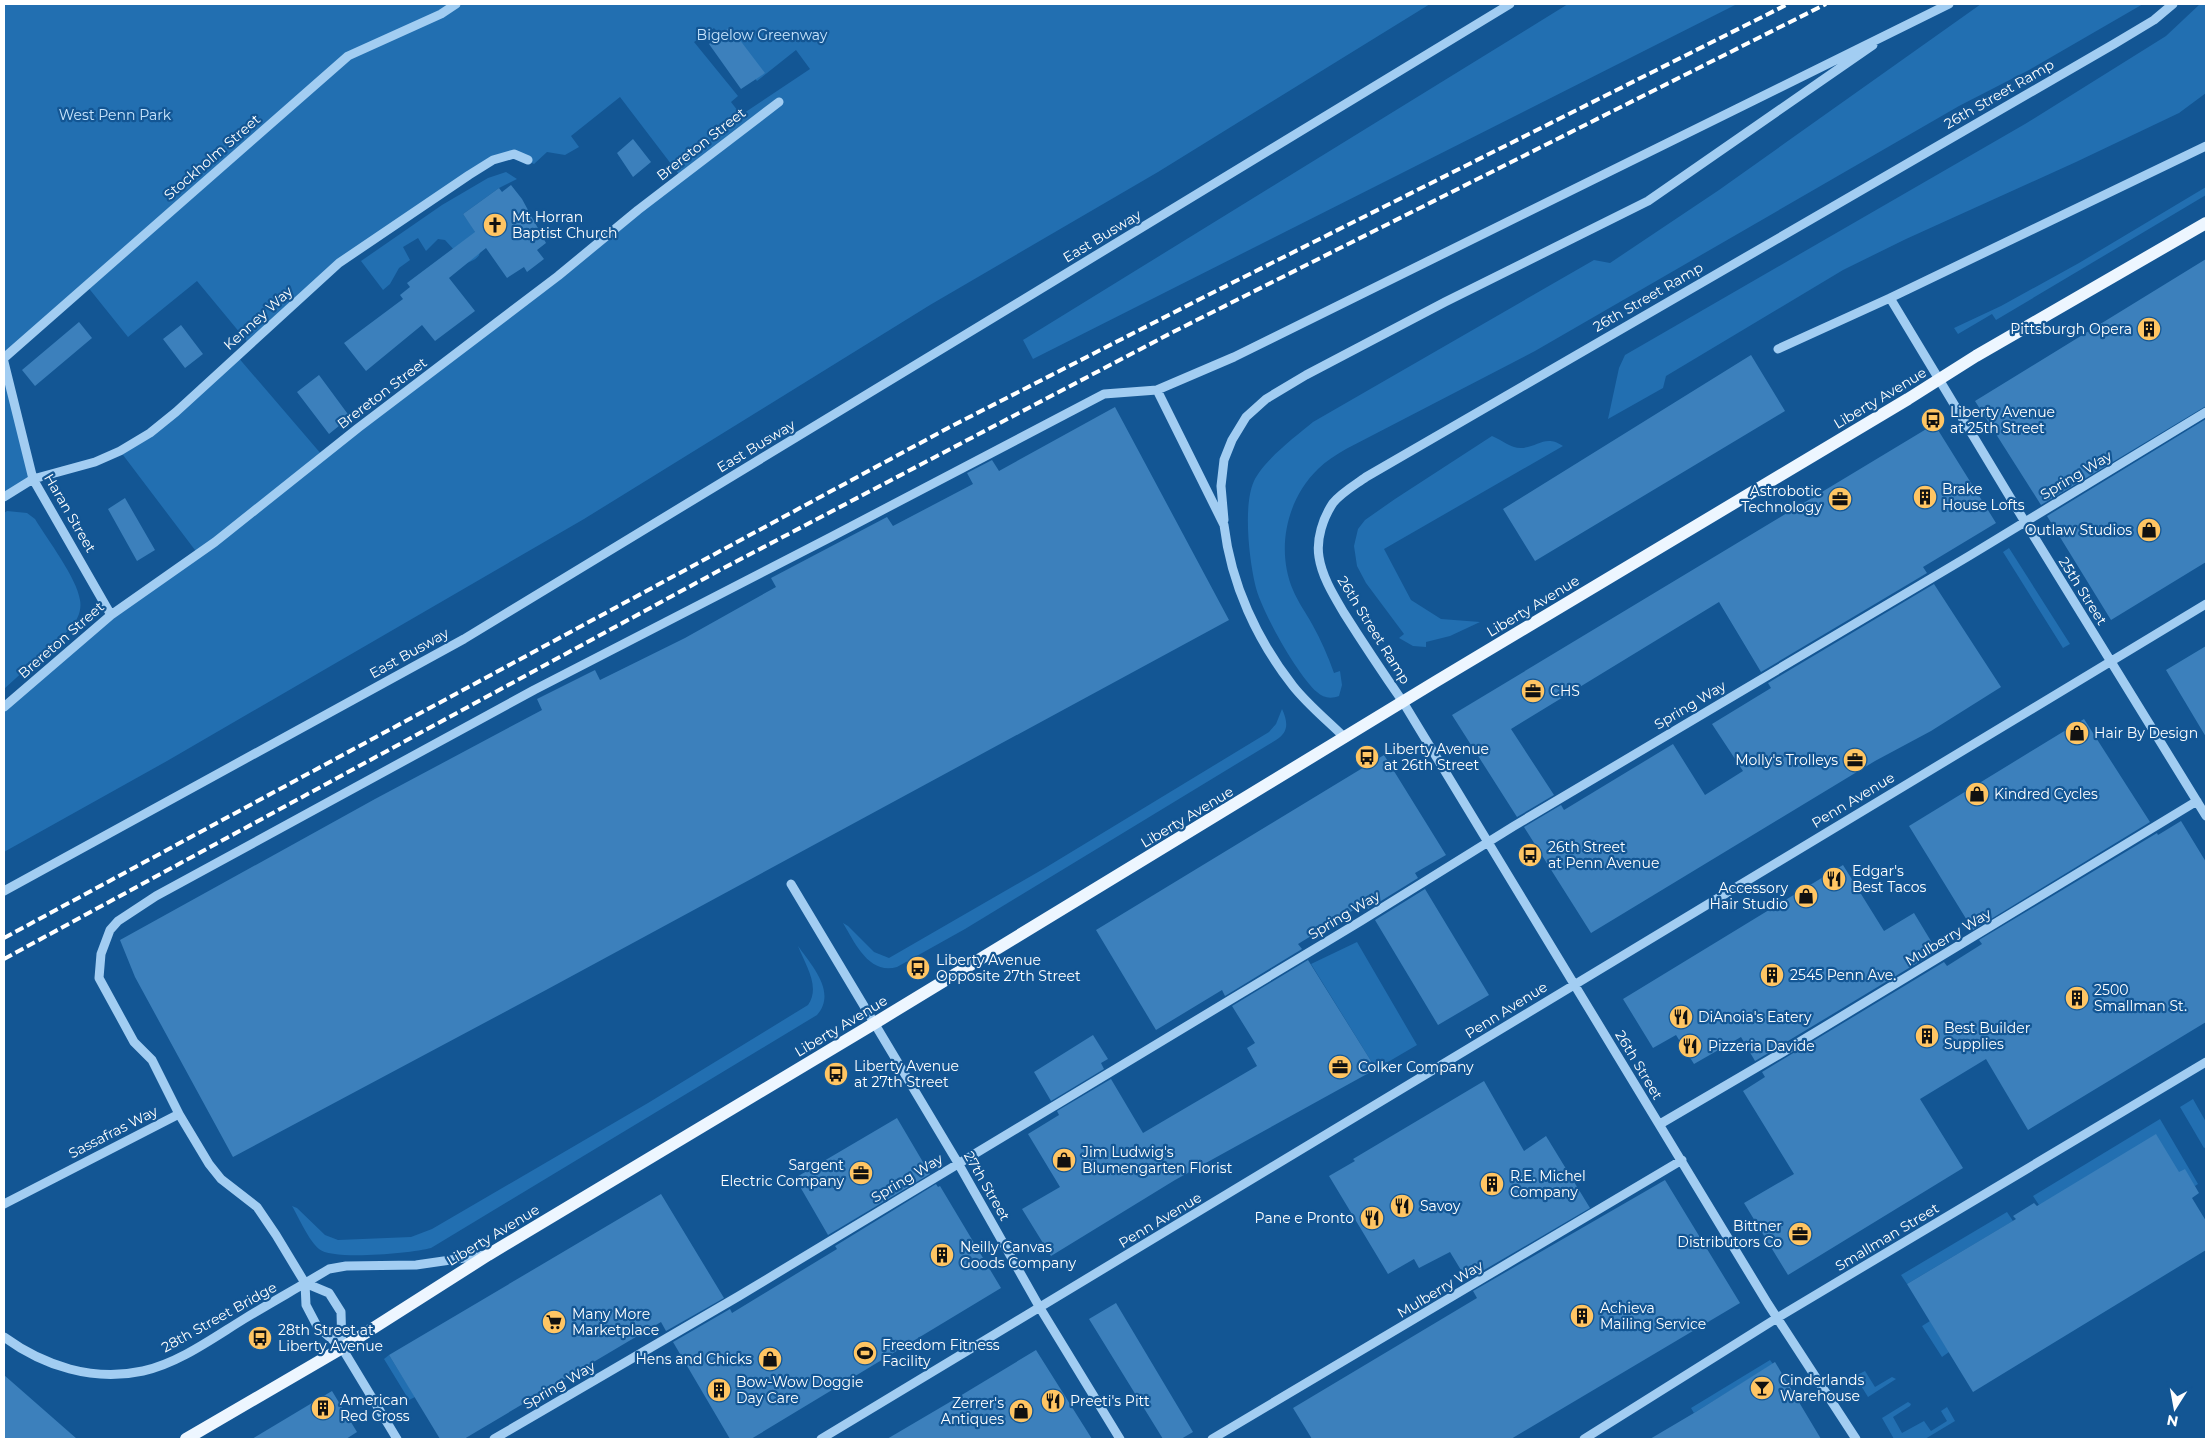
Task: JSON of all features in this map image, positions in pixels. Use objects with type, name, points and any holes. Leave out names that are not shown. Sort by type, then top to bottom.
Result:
[{"type":"main road","name":"Liberty Avenue","points":[[186,1439],[342,1348],[488,1255],[875,1023],[1976,356],[2206,224]]},
{"type":"street","name":"Stockholm Street","points":[[4,360],[348,56],[441,14],[456,4]]},
{"type":"street","name":"East Busway","points":[[4,891],[464,639],[1510,4]]},
{"type":"street","points":[[179,1114],[152,1060],[134,1042],[99,978],[101,954],[105,940],[118,921],[156,896],[534,690],[1104,394],[1157,390],[1234,357],[1949,4]]},
{"type":"street","name":"26th Street Ramp","points":[[1403,702],[1364,646],[1330,589],[1319,557],[1322,524],[1333,504],[1340,496],[1366,477],[1429,440],[2121,40],[2154,20],[2173,4]]},
{"type":"street","points":[[1345,738],[1294,687],[1259,635],[1233,570],[1226,545],[1221,486],[1224,460],[1232,440],[1246,417],[1266,398],[1306,374],[1445,302],[1648,201],[1898,28]]},
{"type":"street","name":"Brereton Street","points":[[4,707],[111,615],[215,542],[358,428],[558,276],[638,210],[779,102]]},
{"type":"street","points":[[1778,349],[1890,298],[2206,146]]},
{"type":"street","name":"Kenney Way","points":[[4,497],[33,479],[95,462],[120,451],[150,433],[176,412],[339,263],[493,160],[514,154],[528,160]]},
{"type":"street","name":"25th Street","points":[[1890,298],[2206,816]]},
{"type":"street","name":"Haran Street","points":[[4,360],[33,479],[111,615]]},
{"type":"street","points":[[1157,390],[1224,525]]},
{"type":"street","name":"Spring Way","points":[[494,1439],[739,1296],[2206,412]]},
{"type":"street","name":"Penn Avenue","points":[[821,1439],[2206,604]]},
{"type":"street","name":"26th Street","points":[[1403,702],[1777,1318],[1856,1439]]},
{"type":"street","name":"Mulberry Way","points":[[1660,1124],[1792,1047],[2197,801]]},
{"type":"street","name":"27th Street","points":[[791,884],[958,1163],[1040,1308],[1120,1439]]},
{"type":"street","name":"Smallman Street","points":[[1584,1439],[1777,1318],[2206,1062]]},
{"type":"street","name":"Sassafras Way","points":[[4,1204],[179,1114],[209,1164],[221,1179],[257,1207],[305,1283]]},
{"type":"street","name":"Mulberry Way","points":[[1212,1439],[1682,1160]]},
{"type":"street","name":"28th Street Bridge","points":[[4,1337],[22,1350],[51,1364],[82,1372],[114,1375],[143,1371],[164,1364],[202,1345],[329,1269],[346,1266],[416,1265],[488,1255]]},
{"type":"street","points":[[342,1348],[341,1312],[329,1293],[305,1283],[306,1306],[317,1326],[342,1348],[397,1439]]},
{"type":"green space","points":[[4,4],[1430,4],[1158,172],[930,305],[584,519],[167,761],[4,852],[4,707],[111,615],[198,554],[120,451],[150,433],[237,356],[322,455],[681,177],[620,97],[571,136],[579,147],[565,155],[547,152],[534,164],[514,154],[493,160],[339,263],[250,345],[197,281],[128,337],[87,286],[4,358]],"holes":[[[714,28],[757,81],[796,50],[810,69],[741,115],[731,102],[738,96],[694,42]]]},
{"type":"green space","points":[[1568,4],[1737,4],[1033,359],[1023,340]]},
{"type":"green space","points":[[1981,4],[2143,4],[2029,70],[1959,106],[1535,351],[1346,449],[1324,463],[1307,481],[1298,495],[1287,526],[1285,542],[1285,559],[1293,590],[1327,654],[1334,673],[1340,671],[1342,685],[1339,696],[1327,697],[1317,692],[1290,657],[1264,609],[1255,584],[1249,546],[1249,504],[1254,481],[1258,473],[1272,457],[1313,422],[1594,260],[1610,263],[1719,190]]},
{"type":"green space","points":[[2200,4],[2206,4],[2206,93],[2179,113],[1843,270],[1666,376],[1663,388],[1608,419],[1619,368],[1625,355],[2025,124],[2166,36]]},
{"type":"green space","points":[[506,172],[517,179],[499,188],[463,214],[480,241],[480,254],[475,259],[466,263],[445,240],[438,239],[426,251],[418,238],[403,247],[410,260],[399,268],[390,284],[383,290],[361,261],[442,205],[488,178]]},
{"type":"green space","points":[[2206,187],[2206,195],[1996,320],[1992,314],[1958,334],[1954,328],[2001,306],[2079,263]]},
{"type":"green space","points":[[4,362],[33,479],[4,494]]},
{"type":"green space","points":[[1492,436],[1517,448],[1547,441],[1563,446],[1384,549],[1411,600],[1441,619],[1480,622],[1450,636],[1426,642],[1426,647],[1413,646],[1399,638],[1404,634],[1366,583],[1357,566],[1354,546],[1358,529],[1365,520],[1395,499]]},
{"type":"green space","points":[[7,511],[27,513],[35,519],[68,570],[78,591],[80,608],[71,628],[4,689],[4,513]]},
{"type":"green space","points":[[2009,548],[2070,644],[2063,648],[2003,552]]},
{"type":"green space","points":[[1282,709],[1286,726],[1283,734],[1276,740],[965,929],[897,967],[887,968],[871,962],[858,948],[843,923],[874,952],[889,958],[1045,868],[1269,732],[1276,724]]},
{"type":"green space","points":[[1357,942],[1417,1045],[1376,1069],[1311,964]]},
{"type":"green space","points":[[798,946],[820,979],[823,988],[822,1006],[817,1015],[431,1248],[391,1254],[339,1255],[327,1253],[319,1249],[304,1229],[292,1206],[297,1208],[325,1235],[338,1240],[411,1237],[432,1229],[648,1103],[808,1005],[812,998],[812,983],[808,968]]},
{"type":"green space","points":[[2193,1099],[2206,1122],[2206,1147],[2204,1148],[2180,1107]]},
{"type":"green space","points":[[2160,1119],[2198,1184],[2195,1186],[2179,1173],[2039,1205],[2033,1196]]},
{"type":"green space","points":[[2007,1212],[2013,1221],[1907,1284],[1901,1275]]},
{"type":"green space","points":[[1930,1321],[1949,1352],[1942,1357],[1922,1326]]},
{"type":"green space","points":[[389,1355],[415,1397],[409,1400],[384,1359]]},
{"type":"green space","points":[[1770,1360],[1773,1364],[1694,1413],[1691,1408]]},
{"type":"green space","points":[[1865,1371],[1875,1387],[1892,1377],[1896,1379],[1868,1397],[1855,1376]]},
{"type":"green space","points":[[1908,1402],[1911,1404],[1910,1406],[1893,1417],[1902,1433],[1924,1421],[1931,1431],[1947,1421],[1941,1411],[1947,1407],[1955,1421],[1925,1439],[1894,1439],[1882,1418]]},
{"type":"building","points":[[730,27],[765,73],[741,89],[709,44]]},
{"type":"building","points":[[633,139],[651,162],[633,177],[617,153]]},
{"type":"building","points":[[511,185],[522,199],[546,243],[537,250],[544,259],[527,272],[524,267],[507,278],[486,248],[449,278],[475,311],[435,341],[422,325],[366,371],[344,343],[403,299],[400,295],[410,287],[407,283],[475,232],[463,214],[499,188],[502,192]]},
{"type":"building","name":"Pittsburgh Opera","points":[[2206,259],[2206,406],[2041,505],[1975,401]]},
{"type":"building","points":[[79,322],[92,338],[35,386],[22,370]]},
{"type":"building","points":[[181,325],[203,354],[185,368],[163,339]]},
{"type":"building","points":[[1751,355],[1785,411],[1535,561],[1503,509]]},
{"type":"building","points":[[319,375],[350,417],[329,434],[297,392]]},
{"type":"building","points":[[1115,407],[1229,620],[546,990],[233,1157],[135,977],[120,940],[375,799],[542,710],[537,699],[595,670],[600,680],[685,638],[776,587],[771,578],[887,517],[893,526],[973,484],[967,473],[992,460],[999,471]]},
{"type":"building","points":[[2206,419],[2206,562],[2111,620],[2047,516]]},
{"type":"building","points":[[1928,428],[1938,430],[1996,523],[1923,567],[1927,573],[1761,672],[1719,602],[1511,729],[1554,795],[1517,817],[1452,715]]},
{"type":"building","points":[[125,498],[155,550],[137,561],[108,509]]},
{"type":"building","points":[[1934,584],[2001,687],[1931,731],[1875,761],[1591,933],[1524,827],[1561,805],[1564,810],[1673,744],[1705,795],[1743,771],[1712,724],[1771,688],[1768,683]]},
{"type":"building","points":[[2206,646],[2206,737],[2166,670]]},
{"type":"building","points":[[2084,719],[2150,822],[1973,930],[1909,826]]},
{"type":"building","points":[[1384,755],[1446,855],[1415,873],[1418,878],[1368,909],[1365,903],[1298,944],[1302,949],[1225,996],[1222,990],[1156,1030],[1096,930]]},
{"type":"building","points":[[2181,821],[2206,862],[2206,1022],[2028,1130],[1986,1059],[1920,1099],[1963,1168],[1788,1275],[1744,1203],[1794,1174],[1743,1091],[1765,1077],[1762,1072],[1944,962],[1947,966],[1982,944],[1979,940],[2157,833],[2158,835]]},
{"type":"building","points":[[1843,865],[1884,931],[1914,913],[1937,951],[1755,1061],[1741,1037],[1694,1064],[1676,1035],[1653,1048],[1623,999]]},
{"type":"building","points":[[1425,889],[1489,995],[1438,1025],[1375,920]]},
{"type":"building","points":[[1308,960],[1376,1069],[1175,1180],[1051,1256],[1022,1209],[1060,1187],[1028,1134],[1059,1115],[1057,1111],[1111,1079],[1143,1133],[1257,1066],[1247,1048],[1255,1043],[1232,1006]]},
{"type":"building","points":[[1093,1035],[1108,1059],[1101,1063],[1104,1069],[1051,1101],[1034,1072]]},
{"type":"building","name":"R.E. Michel Company","points":[[1484,1081],[1524,1151],[1546,1136],[1590,1208],[1467,1280],[1450,1252],[1419,1268],[1414,1259],[1388,1274],[1329,1176],[1355,1161],[1353,1159]]},
{"type":"building","name":"Sargent Electric Company","points":[[897,1118],[930,1174],[828,1235],[795,1178]]},
{"type":"building","points":[[2156,1134],[2179,1172],[2185,1169],[2199,1193],[2192,1198],[2206,1221],[2206,1250],[1973,1392],[1907,1284],[2016,1219],[2013,1216],[2034,1203],[2037,1206]]},
{"type":"building","name":"Achieva Mailing Service","points":[[1665,1180],[1740,1303],[1511,1439],[1312,1439],[1293,1408],[1477,1298],[1473,1291]]},
{"type":"building","points":[[936,1184],[938,1187],[940,1186],[1001,1288],[751,1439],[730,1439],[673,1342],[730,1309],[732,1313],[837,1249],[835,1246]]},
{"type":"building","name":"Many More Marketplace","points":[[661,1194],[724,1298],[666,1331],[661,1322],[464,1439],[440,1439],[389,1355]]},
{"type":"building","points":[[1116,1303],[1193,1432],[1181,1439],[1163,1439],[1089,1319]]},
{"type":"building","points":[[1036,1350],[1092,1439],[887,1439],[955,1399]]},
{"type":"building","name":"Cinderlands Warehouse","points":[[1775,1362],[1821,1439],[1650,1439],[1694,1413]]},
{"type":"building","points":[[4,1375],[77,1439],[4,1439]]},
{"type":"building","name":"American Red Cross","points":[[332,1391],[357,1432],[346,1439],[252,1439]]},
{"type":"railway","points":[[4,938],[948,428],[1202,298],[1788,4]]},
{"type":"railway","points":[[4,959],[720,570],[1173,332],[1826,4]]},
{"type":"place","name":"Mt Horran Baptist Church","points":[[495,225]]},
{"type":"place","name":"Pittsburgh Opera","points":[[2149,329]]},
{"type":"place","name":"Liberty Avenue at 25th Street","points":[[1933,420]]},
{"type":"place","name":"Brake House Lofts","points":[[1925,497]]},
{"type":"place","name":"Astrobotic Technology","points":[[1840,499]]},
{"type":"place","name":"Outlaw Studios","points":[[2149,530]]},
{"type":"place","name":"CHS","points":[[1533,691]]},
{"type":"place","name":"Hair By Design","points":[[2077,733]]},
{"type":"place","name":"Liberty Avenue at 26th Street","points":[[1367,757]]},
{"type":"place","name":"Molly's Trolleys","points":[[1855,760]]},
{"type":"place","name":"Kindred Cycles","points":[[1977,794]]},
{"type":"place","name":"26th Street at Penn Avenue","points":[[1530,855]]},
{"type":"place","name":"Edgar's Best Tacos","points":[[1834,879]]},
{"type":"place","name":"Accessory Hair Studio","points":[[1806,896]]},
{"type":"place","name":"Liberty Avenue Opposite 27th Street","points":[[918,968]]},
{"type":"place","name":"2545 Penn Ave.","points":[[1772,975]]},
{"type":"place","name":"2500 Smallman St.","points":[[2077,998]]},
{"type":"place","name":"DiAnoia's Eatery","points":[[1681,1017]]},
{"type":"place","name":"Best Builder Supplies","points":[[1927,1036]]},
{"type":"place","name":"Pizzeria Davide","points":[[1690,1046]]},
{"type":"place","name":"Colker Company","points":[[1340,1067]]},
{"type":"place","name":"Liberty Avenue at 27th Street","points":[[836,1074]]},
{"type":"place","name":"Jim Ludwig's Blumengarten Florist","points":[[1064,1160]]},
{"type":"place","name":"Sargent Electric Company","points":[[861,1173]]},
{"type":"place","name":"R.E. Michel Company","points":[[1492,1184]]},
{"type":"place","name":"Savoy","points":[[1402,1206]]},
{"type":"place","name":"Pane e Pronto","points":[[1372,1218]]},
{"type":"place","name":"Bittner Distributors Co","points":[[1800,1234]]},
{"type":"place","name":"Neilly Canvas Goods Company","points":[[942,1255]]},
{"type":"place","name":"Achieva Mailing Service","points":[[1582,1316]]},
{"type":"place","name":"Many More Marketplace","points":[[554,1322]]},
{"type":"place","name":"28th Street at Liberty Avenue","points":[[260,1338]]},
{"type":"place","name":"Freedom Fitness Facility","points":[[865,1353]]},
{"type":"place","name":"Hens and Chicks","points":[[770,1359]]},
{"type":"place","name":"Cinderlands Warehouse","points":[[1762,1388]]},
{"type":"place","name":"Bow-Wow Doggie Day Care","points":[[719,1390]]},
{"type":"place","name":"Preeti's Pitt","points":[[1053,1401]]},
{"type":"place","name":"American Red Cross","points":[[323,1408]]},
{"type":"place","name":"Zerrer's Antiques","points":[[1021,1411]]},
{"type":"park label","name":"Bigelow Greenway","points":[[762,35]]},
{"type":"park label","name":"West Penn Park","points":[[115,115]]}]
